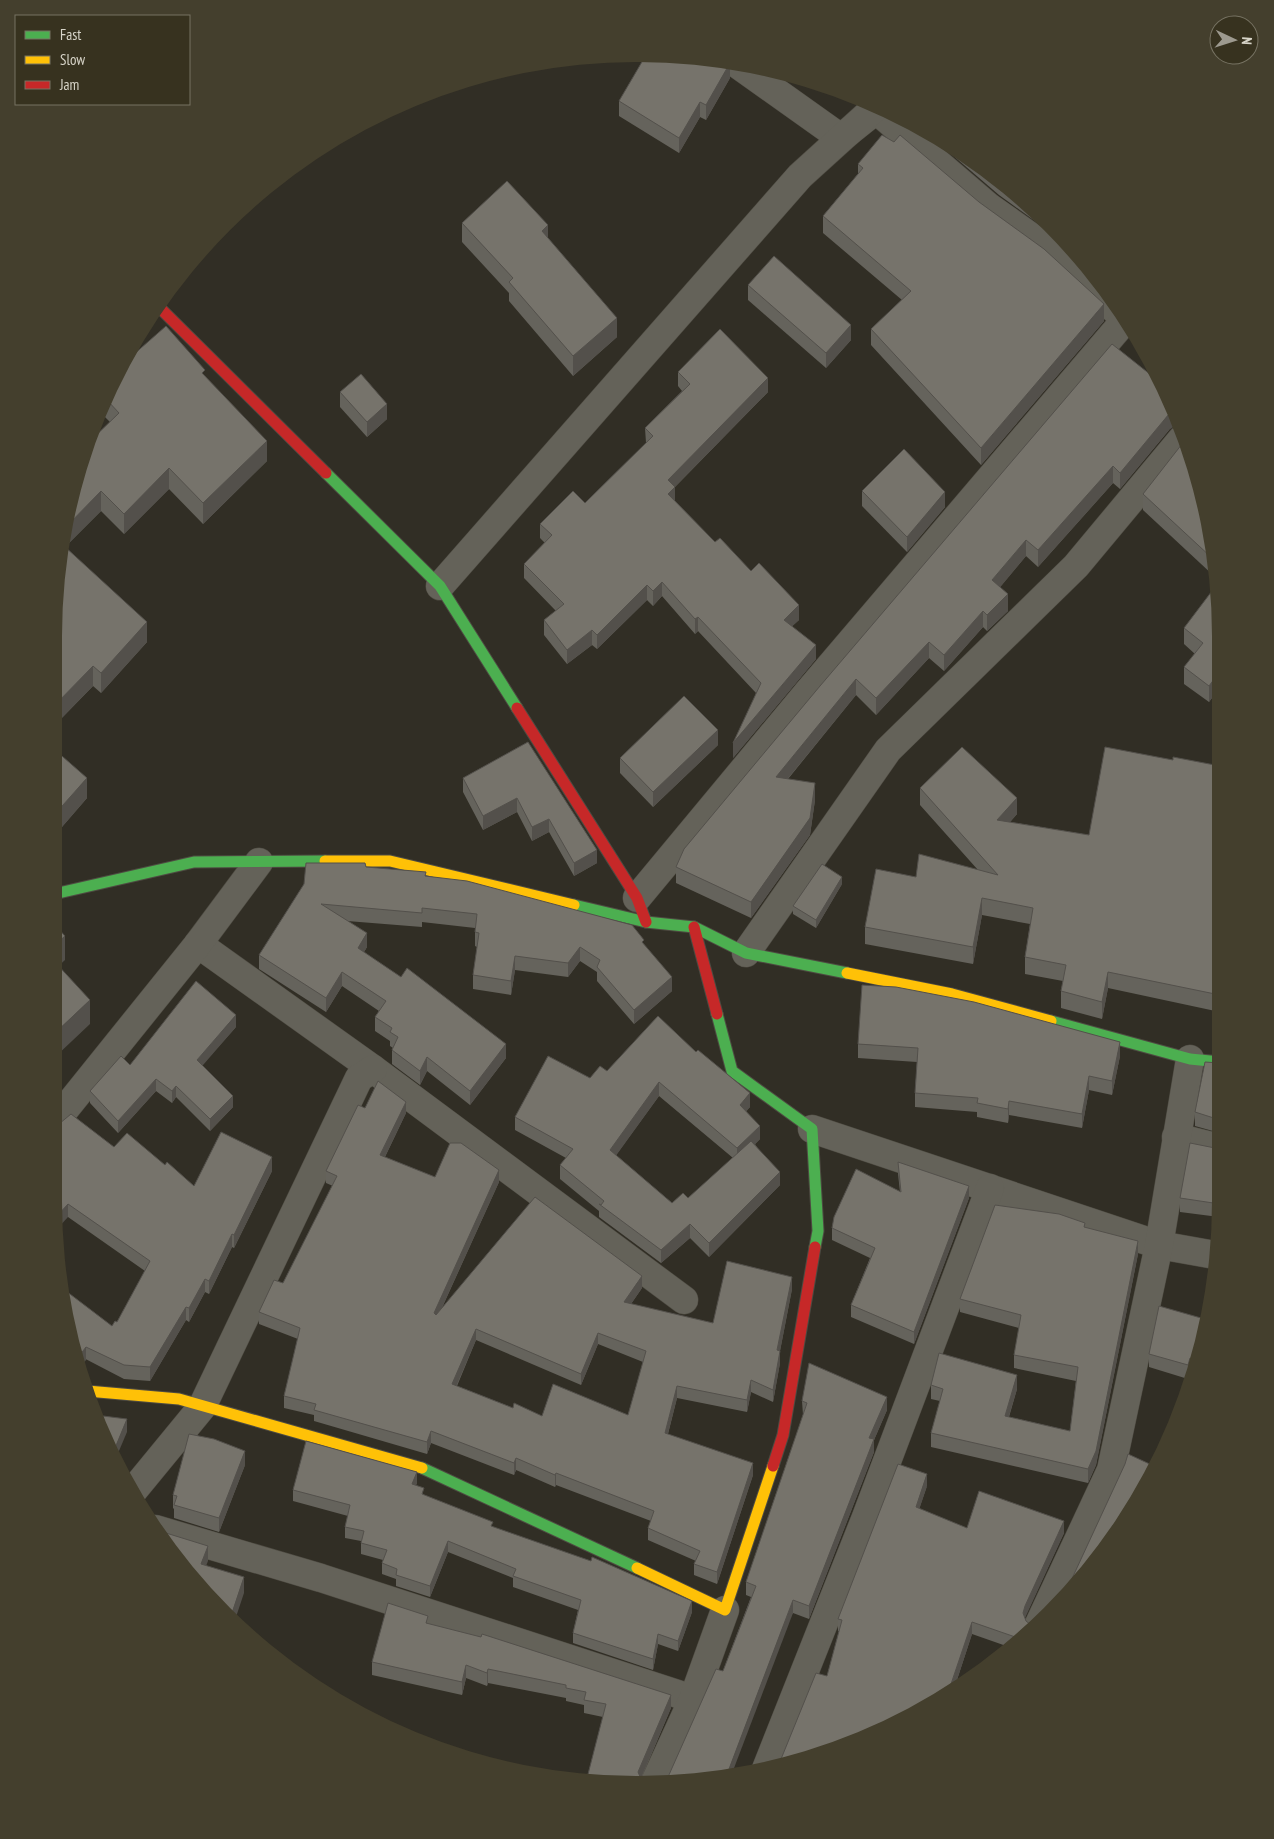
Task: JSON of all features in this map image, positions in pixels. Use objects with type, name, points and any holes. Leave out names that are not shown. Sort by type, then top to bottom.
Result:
[{"type":"street","points":[[752,75],[841,138]]},
{"type":"street","points":[[440,586],[800,176],[870,112]]},
{"type":"street","points":[[841,138],[872,113]]},
{"type":"street","points":[[888,121],[988,207],[1054,253],[1098,294]]},
{"type":"street","points":[[164,312],[440,586],[641,910]]},
{"type":"street","points":[[641,910],[808,692],[1120,327]]},
{"type":"street","points":[[746,953],[888,750],[1076,566],[1178,444]]},
{"type":"street","points":[[62,892],[194,862],[390,862],[641,910],[694,927],[746,953],[952,994],[1190,1059],[1212,1061]]},
{"type":"street","points":[[62,1113],[198,944],[260,862]]},
{"type":"street","points":[[694,927],[732,1071],[812,1129],[1159,1245],[1209,1254]]},
{"type":"street","points":[[198,944],[373,1069],[684,1300]]},
{"type":"street","points":[[1050,1601],[1111,1470],[1159,1245],[1190,1059]]},
{"type":"street","points":[[137,1486],[202,1407],[359,1078],[373,1069]]},
{"type":"street","points":[[658,1775],[693,1699],[725,1610],[783,1435],[818,1231],[812,1129]]},
{"type":"street","points":[[1176,1137],[1212,1146]]},
{"type":"street","points":[[769,1761],[866,1517],[990,1188]]},
{"type":"street","points":[[95,1392],[179,1399],[430,1472],[725,1610]]},
{"type":"street","points":[[167,1533],[321,1578],[693,1699]]},
{"type":"building","points":[[642,62],[726,70],[706,105],[700,102],[679,138],[619,101]]},
{"type":"building","points":[[882,135],[894,142],[900,135],[979,202],[1044,249],[1104,304],[981,448],[871,329],[911,291],[823,216],[863,168],[858,164]]},
{"type":"building","points":[[507,181],[548,225],[542,231],[617,318],[573,356],[509,282],[513,278],[462,223]]},
{"type":"building","points":[[774,256],[851,325],[826,353],[748,285]]},
{"type":"building","points":[[166,326],[205,370],[202,373],[267,441],[203,503],[169,468],[124,514],[101,491],[76,517],[82,488],[101,430],[119,413],[112,405],[139,350]]},
{"type":"building","points":[[720,329],[768,378],[668,480],[675,487],[668,494],[715,542],[720,538],[751,571],[759,563],[799,605],[784,620],[816,645],[733,743],[761,683],[698,617],[695,619],[662,582],[653,591],[647,585],[597,635],[592,630],[567,650],[544,620],[564,604],[524,564],[552,535],[540,524],[573,491],[585,503],[653,436],[645,428],[690,384],[678,372]]},
{"type":"building","points":[[1112,344],[1146,371],[1168,416],[1120,473],[1113,466],[1038,550],[1026,540],[992,580],[1008,594],[987,615],[983,611],[944,655],[929,642],[876,698],[856,679],[776,777],[815,783],[810,818],[751,902],[676,867],[684,849],[820,686]]},
{"type":"building","points":[[361,374],[387,404],[367,422],[340,392]]},
{"type":"building","points":[[1179,447],[1192,488],[1205,552],[1143,494]]},
{"type":"building","points":[[904,449],[945,492],[907,537],[862,491]]},
{"type":"building","points":[[69,551],[147,622],[101,673],[93,666],[62,698],[62,637]]},
{"type":"building","points":[[1210,594],[1212,682],[1209,686],[1184,667],[1203,643],[1184,628]]},
{"type":"building","points":[[684,696],[718,730],[653,792],[620,758]]},
{"type":"building","points":[[528,742],[597,850],[574,863],[549,819],[532,827],[517,798],[483,816],[463,778]]},
{"type":"building","points":[[962,747],[1017,798],[997,820],[1089,835],[1105,747],[1173,760],[1173,757],[1212,764],[1212,993],[1108,972],[1102,1002],[1061,991],[1066,965],[1025,957],[1033,908],[982,898],[973,947],[865,927],[876,869],[916,877],[919,854],[998,875],[920,788]]},
{"type":"building","points":[[62,756],[87,778],[62,806]]},
{"type":"building","points":[[306,863],[365,863],[366,867],[426,872],[425,876],[467,881],[632,925],[644,940],[642,942],[672,977],[634,1010],[597,967],[600,960],[580,947],[568,963],[515,956],[511,981],[473,975],[479,933],[475,932],[477,914],[422,908],[422,913],[321,904],[367,933],[358,948],[401,977],[407,968],[506,1044],[470,1091],[427,1057],[420,1071],[392,1050],[398,1037],[390,1032],[392,1028],[375,1017],[386,1001],[342,972],[326,998],[259,955],[304,884]]},
{"type":"building","points":[[822,864],[842,877],[816,920],[793,906]]},
{"type":"building","points":[[62,970],[90,1000],[62,1026]]},
{"type":"building","points":[[196,981],[236,1015],[197,1060],[233,1096],[210,1119],[176,1086],[172,1091],[156,1079],[118,1121],[90,1091],[121,1056],[130,1065]]},
{"type":"building","points":[[862,985],[896,987],[974,1002],[1120,1042],[1112,1081],[1089,1076],[1082,1114],[1009,1101],[1008,1109],[977,1103],[978,1098],[915,1093],[918,1048],[858,1044]]},
{"type":"building","points":[[658,1016],[696,1052],[698,1050],[750,1093],[740,1105],[760,1126],[737,1148],[659,1082],[610,1150],[672,1203],[683,1193],[688,1198],[751,1141],[780,1172],[709,1243],[690,1224],[661,1250],[599,1204],[601,1205],[604,1201],[560,1165],[573,1149],[515,1117],[548,1056],[590,1078],[600,1066],[607,1071]]},
{"type":"building","points":[[1205,1062],[1212,1062],[1212,1117],[1195,1112]]},
{"type":"building","points":[[378,1081],[406,1102],[380,1155],[435,1177],[450,1143],[461,1143],[499,1170],[434,1313],[436,1315],[535,1197],[642,1276],[624,1302],[713,1323],[727,1261],[792,1277],[777,1350],[780,1351],[773,1390],[751,1380],[747,1400],[677,1386],[665,1433],[753,1463],[717,1572],[694,1564],[700,1551],[648,1528],[654,1511],[556,1473],[555,1475],[516,1458],[514,1463],[431,1431],[427,1442],[314,1410],[316,1404],[284,1396],[300,1328],[259,1312],[274,1280],[283,1283],[337,1176],[326,1171],[358,1105],[365,1108]],"holes":[[[476,1329],[581,1374],[598,1333],[646,1351],[628,1415],[553,1384],[542,1416],[514,1403],[513,1408],[452,1384]]]},
{"type":"building","points":[[71,1114],[114,1147],[127,1133],[165,1165],[167,1162],[194,1186],[221,1132],[272,1157],[209,1281],[205,1279],[189,1308],[186,1307],[150,1367],[124,1365],[86,1347],[82,1352],[70,1294],[112,1326],[115,1321],[117,1322],[150,1261],[68,1204],[62,1210],[62,1122]]},
{"type":"building","points":[[1190,1143],[1212,1147],[1212,1203],[1180,1198]]},
{"type":"building","points":[[898,1162],[969,1186],[914,1332],[851,1305],[875,1248],[832,1228],[834,1217],[856,1169],[901,1192]]},
{"type":"building","points":[[995,1205],[1059,1214],[1085,1223],[1084,1227],[1138,1241],[1096,1451],[1088,1469],[931,1433],[943,1389],[931,1385],[939,1353],[1017,1375],[1005,1416],[1070,1431],[1078,1367],[1014,1355],[1021,1315],[960,1299]]},
{"type":"building","points":[[1159,1306],[1199,1317],[1188,1365],[1149,1354]]},
{"type":"building","points":[[809,1363],[887,1397],[869,1438],[874,1439],[809,1606],[793,1600],[729,1769],[669,1775],[716,1669],[723,1671],[756,1586],[746,1582],[807,1403],[802,1401]]},
{"type":"building","points":[[104,1416],[127,1419],[117,1444]]},
{"type":"building","points":[[189,1434],[214,1439],[245,1451],[219,1518],[174,1505],[177,1496],[173,1495]]},
{"type":"building","points":[[306,1441],[417,1472],[412,1484],[424,1488],[422,1494],[493,1522],[491,1526],[591,1561],[592,1557],[692,1601],[678,1641],[658,1634],[653,1659],[573,1633],[581,1600],[513,1576],[516,1569],[448,1541],[430,1586],[396,1575],[397,1569],[382,1563],[387,1550],[361,1543],[364,1531],[345,1527],[350,1505],[293,1490]]},
{"type":"building","points":[[1128,1454],[1148,1463],[1115,1521],[1073,1576]]},
{"type":"building","points":[[898,1464],[927,1474],[916,1507],[967,1528],[979,1491],[1064,1521],[1025,1606],[1023,1613],[1028,1623],[1016,1634],[1013,1636],[972,1622],[951,1683],[924,1700],[857,1733],[781,1758],[816,1673],[827,1676],[842,1620],[838,1619]]},
{"type":"building","points":[[168,1534],[208,1546],[201,1564],[244,1577],[233,1610],[205,1581]]},
{"type":"building","points":[[388,1603],[428,1616],[426,1623],[481,1637],[482,1634],[671,1695],[638,1772],[640,1776],[588,1774],[606,1704],[584,1700],[586,1692],[566,1688],[566,1685],[488,1669],[487,1673],[466,1665],[462,1682],[372,1662]]},
{"type":"traffic: fast","points":[[326,473],[440,586],[517,708]]},
{"type":"traffic: fast","points":[[62,892],[194,862],[325,861]]},
{"type":"traffic: fast","points":[[574,905],[646,922],[694,927],[746,953],[847,973]]},
{"type":"traffic: fast","points":[[717,1014],[732,1071],[812,1129],[818,1231],[815,1247]]},
{"type":"traffic: fast","points":[[1051,1021],[1190,1059],[1212,1061]]},
{"type":"traffic: fast","points":[[422,1468],[637,1568]]},
{"type":"traffic: slow","points":[[325,861],[390,861],[574,905]]},
{"type":"traffic: slow","points":[[847,973],[952,994],[1051,1021]]},
{"type":"traffic: slow","points":[[95,1392],[179,1399],[422,1468]]},
{"type":"traffic: slow","points":[[637,1568],[725,1610],[773,1466]]},
{"type":"traffic: jam","points":[[164,312],[326,473]]},
{"type":"traffic: jam","points":[[517,708],[637,898],[646,922]]},
{"type":"traffic: jam","points":[[694,927],[717,1014]]},
{"type":"traffic: jam","points":[[773,1466],[783,1435],[815,1247]]}]
